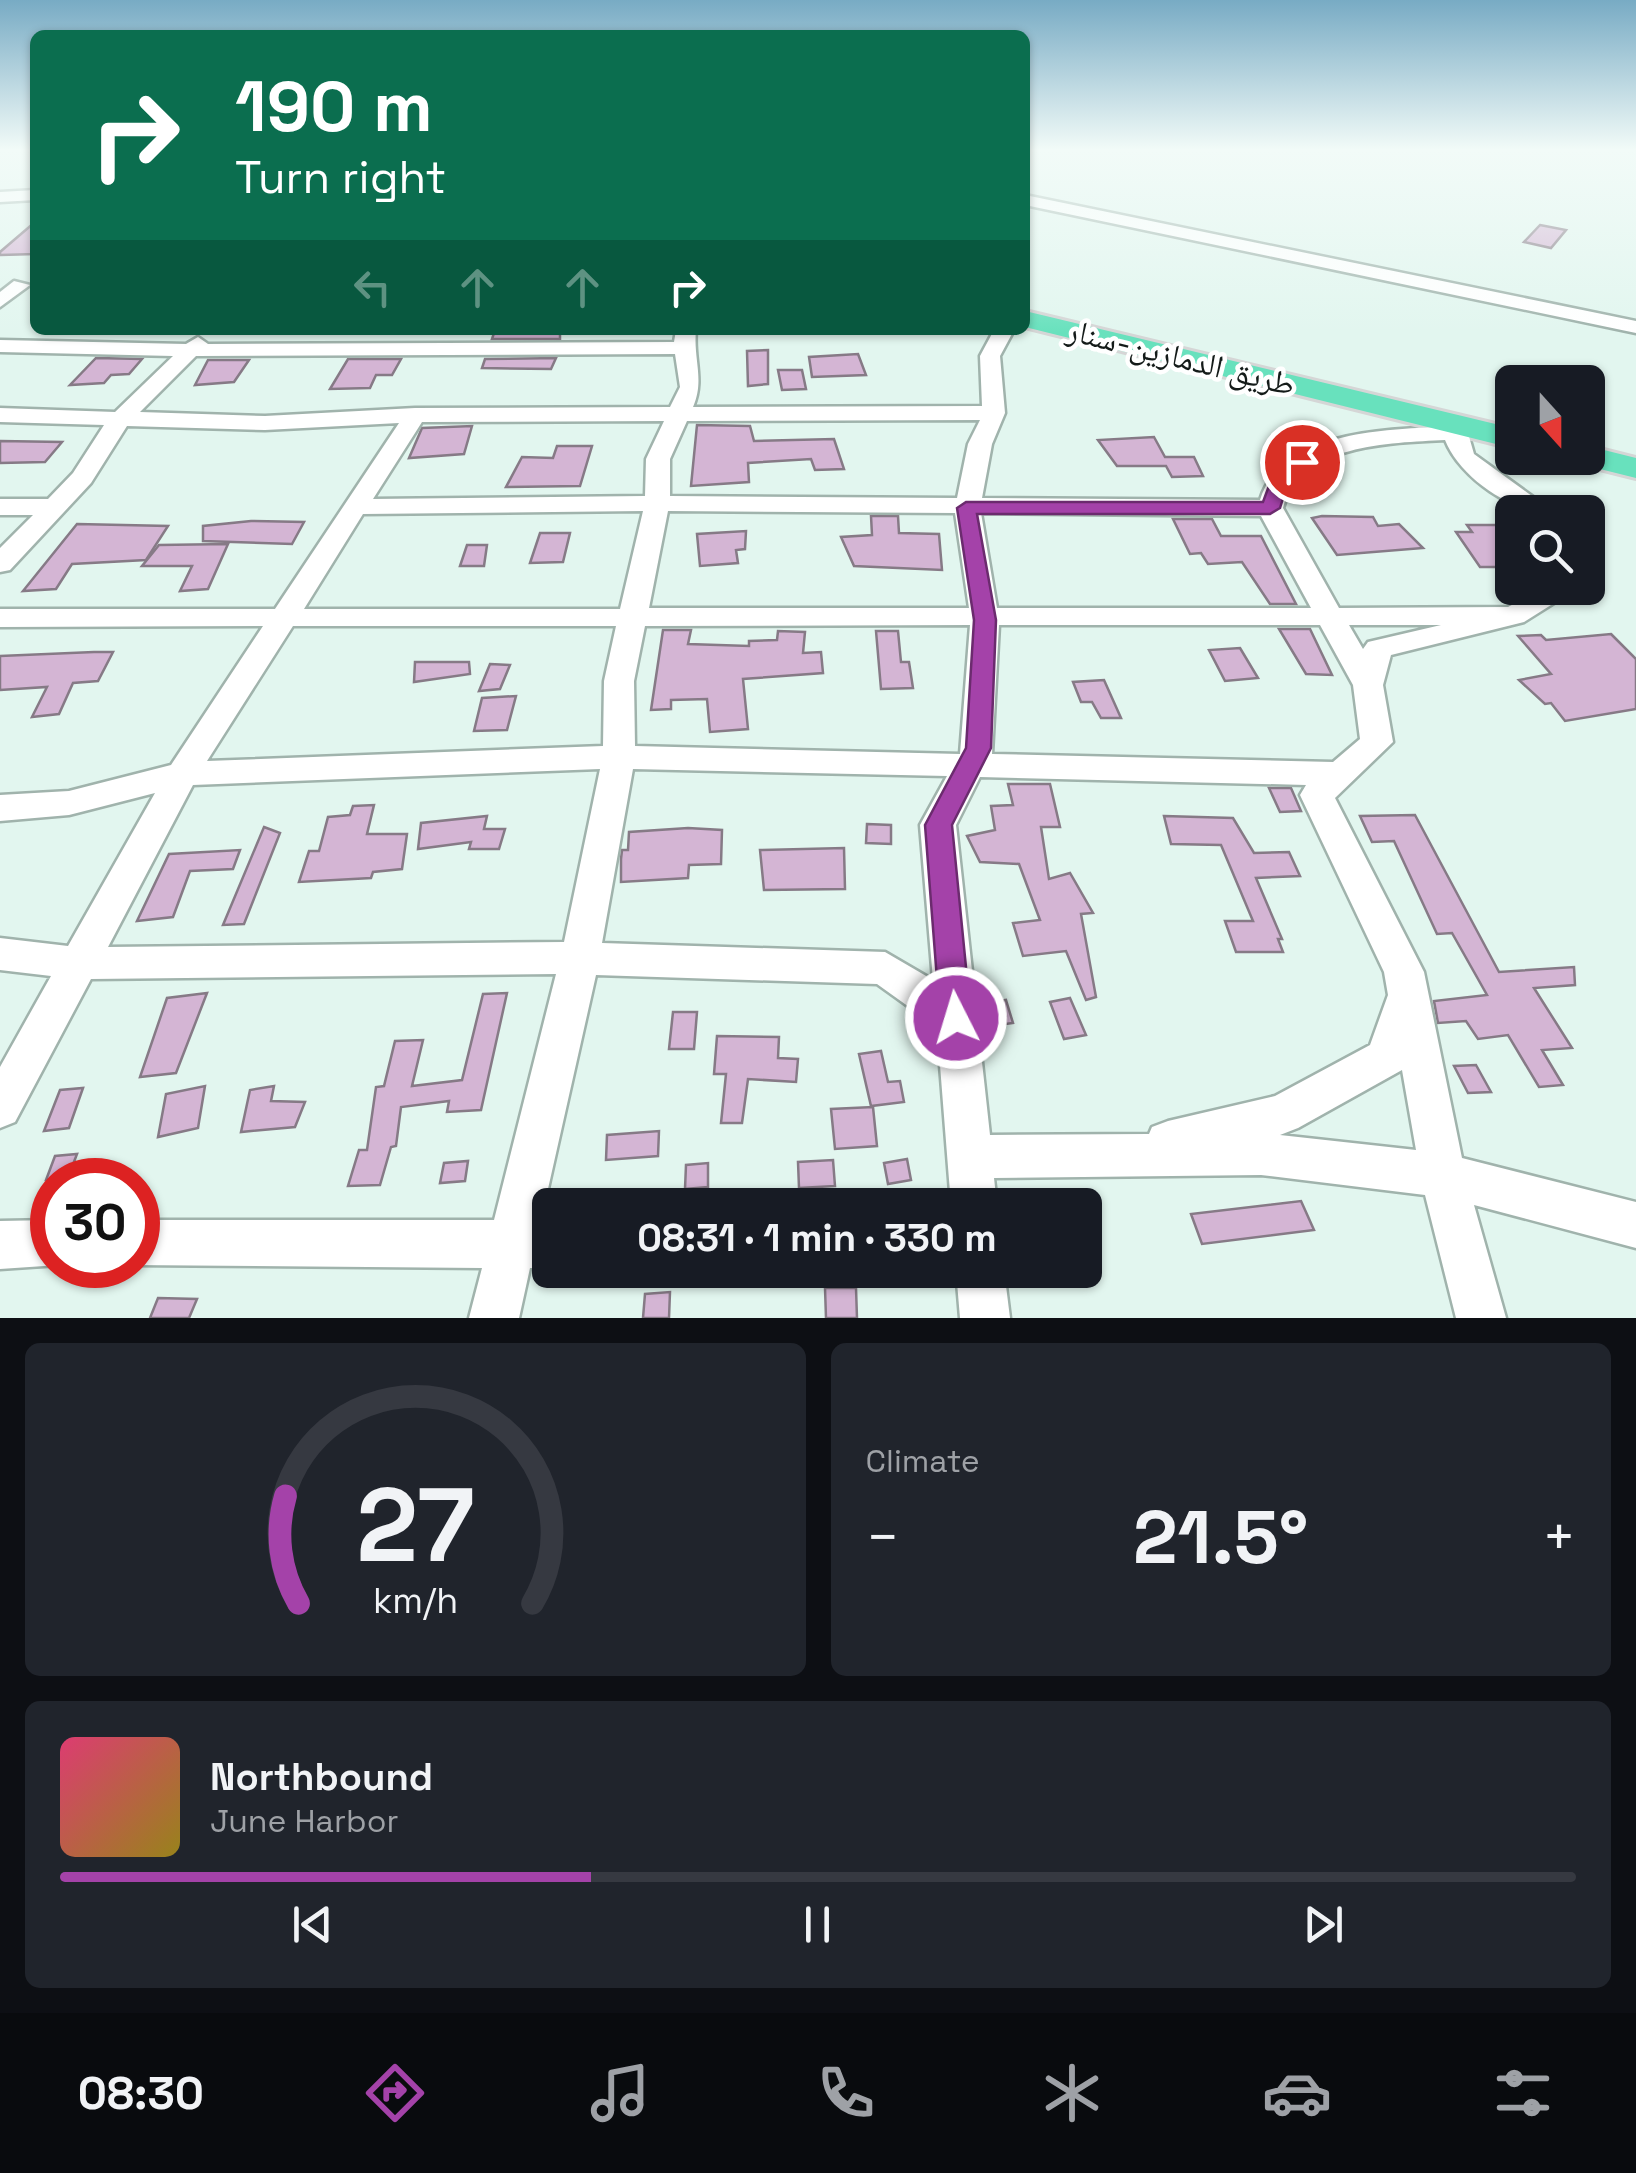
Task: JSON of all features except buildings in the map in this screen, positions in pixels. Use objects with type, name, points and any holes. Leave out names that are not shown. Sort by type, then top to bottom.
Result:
[{"type":"highway","name":"طريق الدمازين-سنار","points":[[1030,320],[1455,429],[1495,435]]},
{"type":"highway","points":[[1605,460],[1636,468]]},
{"type":"street","points":[[1076,211],[1636,327]]},
{"type":"street","points":[[0,302],[21,285]]},
{"type":"street","points":[[0,564],[82,478],[119,420],[206,335]]},
{"type":"street","points":[[973,1188],[938,825],[979,748],[985,620],[966,508],[980,444],[994,413],[990,356],[1001,335]]},
{"type":"street","points":[[0,346],[192,350],[685,339],[691,387],[658,458],[657,503],[636,618],[619,681],[620,757],[580,958],[531,1243],[494,1318]]},
{"type":"street","points":[[0,415],[266,423],[415,415],[994,413]]},
{"type":"street","points":[[0,1108],[182,774],[415,415]]},
{"type":"street","points":[[1481,1318],[1443,1175],[1404,972],[1317,795],[1335,774],[1378,742],[1368,684],[1270,508],[1279,479],[1302,462],[1354,444],[1455,429],[1464,458],[1517,495]]},
{"type":"street","points":[[352,507],[657,503],[1270,508]]},
{"type":"street","points":[[0,507],[54,507]]},
{"type":"street","points":[[1368,684],[1378,649],[1514,616],[1534,605]]},
{"type":"street","points":[[0,618],[985,620],[1514,616]]},
{"type":"street","points":[[0,808],[69,803],[182,774],[620,757],[1335,774]]},
{"type":"street","points":[[0,954],[80,963],[580,958],[885,968],[956,1018]]},
{"type":"street","points":[[1126,1153],[1282,1114],[1386,1057],[1408,994]]},
{"type":"street","points":[[970,1158],[1261,1154],[1443,1175],[1636,1225]]},
{"type":"street","points":[[160,1244],[531,1243]]},
{"type":"street","points":[[0,1244],[30,1244]]},
{"type":"street","points":[[982,1288],[984,1318]]},
{"type":"route","points":[[956,1018],[938,825],[979,748],[985,620],[966,508],[1270,508],[1279,479],[1302,462]]}]
